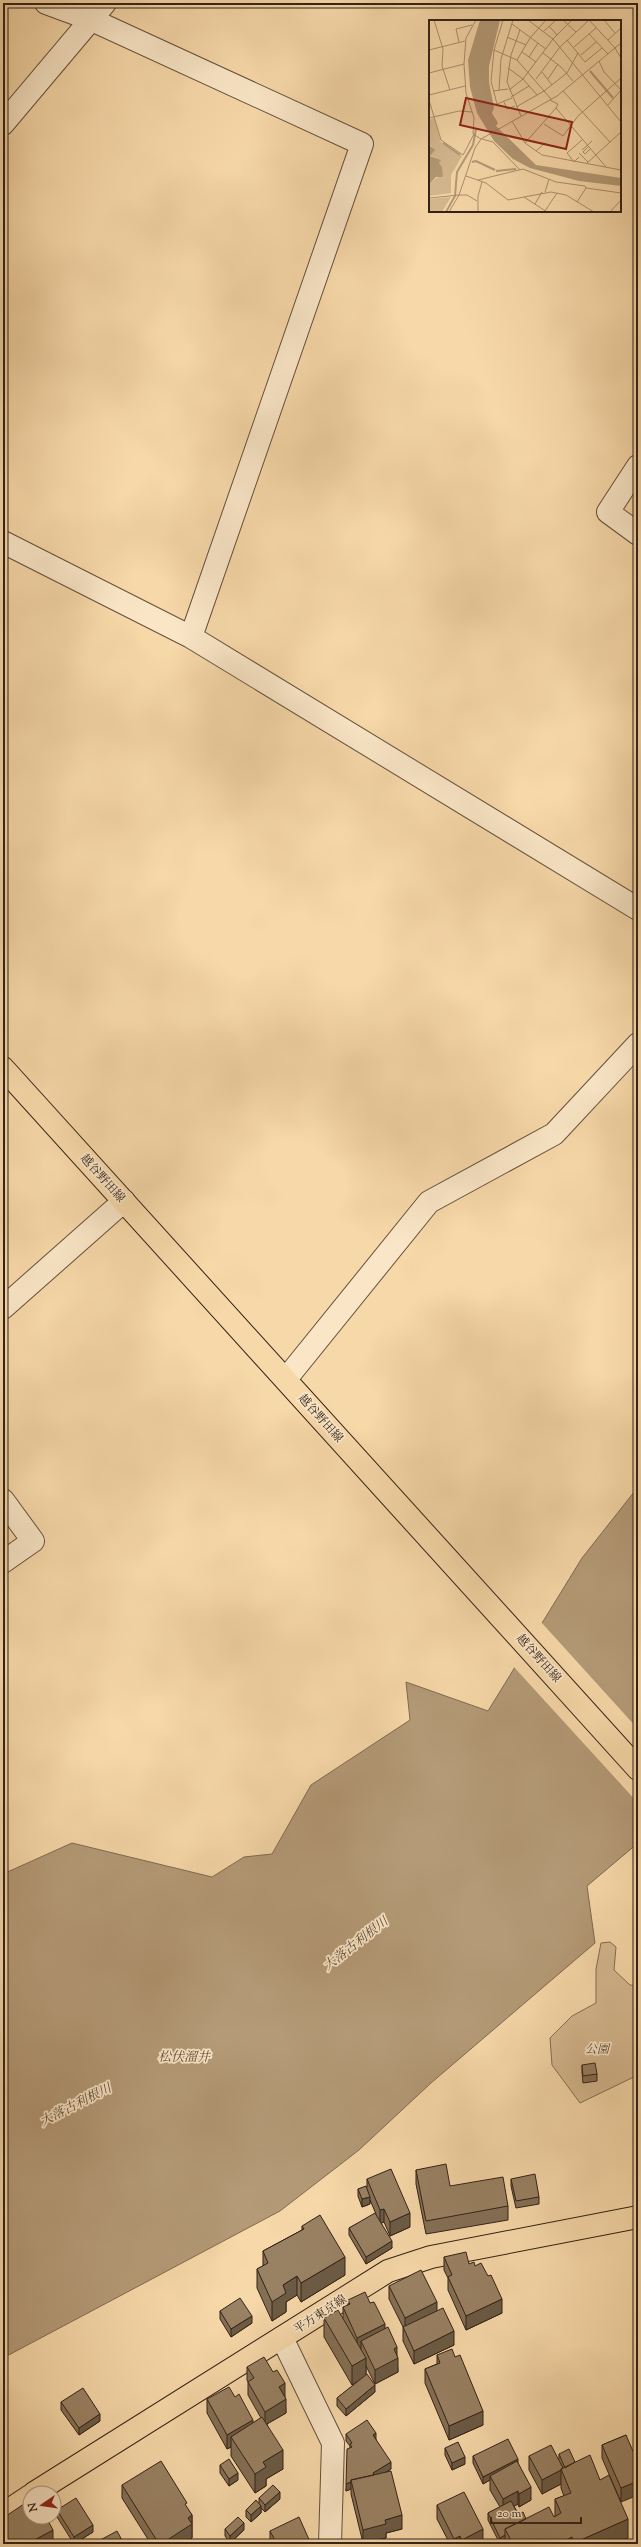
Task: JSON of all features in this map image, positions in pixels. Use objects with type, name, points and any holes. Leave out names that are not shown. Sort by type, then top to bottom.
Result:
[{"type":"main road","name":"越谷野田線","points":[[3,1068],[638,1769]]},
{"type":"main road","name":"平方東京線","points":[[47,2485],[370,2282],[407,2263],[516,2238],[638,2217]]},
{"type":"main road","points":[[3,2514],[22,2501]]},
{"type":"street","points":[[46,3],[92,20],[362,144],[191,637]]},
{"type":"street","points":[[3,124],[106,3]]},
{"type":"street","points":[[638,466],[608,512],[638,534]]},
{"type":"street","points":[[3,542],[191,637],[638,909]]},
{"type":"street","points":[[286,1379],[429,1202],[554,1134],[638,1044]]},
{"type":"street","points":[[3,1308],[124,1201]]},
{"type":"street","points":[[3,1500],[34,1541],[3,1562]]},
{"type":"street","points":[[282,2338],[332,2443],[330,2544]]},
{"type":"green space","name":"公園","points":[[610,1942],[616,1947],[614,1970],[630,1985],[638,1986],[638,2075],[580,2103],[552,2065],[550,2038],[572,2016],[596,2003],[596,1969],[601,1943]]},
{"type":"water","points":[[638,1487],[638,1843],[587,1886],[595,1943],[431,2083],[359,2150],[280,2211],[3,2358],[3,1874],[72,1843],[212,1877],[244,1857],[272,1854],[311,1785],[410,1720],[406,1682],[488,1711],[582,1558]]},
{"type":"pier","points":[[541,1622],[638,1729],[638,1803],[513,1666]]},
{"type":"building","points":[[595,2063],[597,2074],[583,2076],[582,2065]]},
{"type":"building","points":[[446,2164],[450,2186],[503,2177],[508,2206],[426,2221],[416,2170]]},
{"type":"building","points":[[391,2169],[410,2213],[390,2222],[384,2209],[380,2210],[367,2179]]},
{"type":"building","points":[[535,2174],[539,2197],[516,2201],[511,2179]]},
{"type":"building","points":[[366,2186],[370,2197],[362,2199],[358,2189]]},
{"type":"building","points":[[375,2213],[392,2241],[366,2257],[349,2228]]},
{"type":"building","points":[[320,2215],[345,2257],[301,2283],[297,2276],[283,2285],[286,2293],[272,2302],[257,2269],[268,2263],[263,2251],[304,2229],[302,2226]]},
{"type":"building","points":[[466,2252],[469,2264],[474,2262],[475,2266],[481,2263],[488,2276],[491,2275],[502,2299],[466,2316],[448,2277],[452,2275],[444,2257]]},
{"type":"building","points":[[421,2270],[437,2302],[405,2318],[389,2286]]},
{"type":"building","points":[[365,2292],[370,2303],[374,2302],[385,2324],[357,2338],[343,2307],[350,2304],[348,2300]]},
{"type":"building","points":[[240,2298],[252,2316],[231,2329],[220,2311]]},
{"type":"building","points":[[443,2308],[454,2331],[414,2351],[403,2327]]},
{"type":"building","points":[[338,2310],[366,2358],[352,2366],[324,2318]]},
{"type":"building","points":[[388,2327],[397,2347],[394,2349],[398,2358],[375,2370],[361,2341]]},
{"type":"building","points":[[452,2349],[455,2357],[460,2355],[483,2411],[449,2426],[425,2369],[440,2363],[437,2355]]},
{"type":"building","points":[[264,2357],[273,2372],[277,2370],[285,2383],[279,2387],[286,2399],[265,2412],[248,2382],[254,2378],[247,2367]]},
{"type":"building","points":[[367,2374],[375,2385],[346,2409],[337,2398]]},
{"type":"building","points":[[229,2387],[235,2397],[239,2394],[253,2420],[227,2435],[207,2399]]},
{"type":"building","points":[[83,2388],[100,2414],[79,2428],[61,2402]]},
{"type":"building","points":[[262,2417],[283,2450],[263,2462],[266,2467],[255,2474],[231,2437]]},
{"type":"building","points":[[367,2420],[376,2433],[373,2435],[391,2462],[373,2473],[374,2475],[351,2480],[351,2482],[346,2484],[347,2449],[352,2447],[350,2444],[352,2443],[346,2434]]},
{"type":"building","points":[[626,2435],[638,2463],[638,2481],[621,2488],[602,2445]]},
{"type":"building","points":[[508,2439],[518,2459],[483,2477],[473,2456]]},
{"type":"building","points":[[458,2442],[465,2457],[452,2463],[445,2448]]},
{"type":"building","points":[[551,2445],[563,2468],[542,2480],[529,2456]]},
{"type":"building","points":[[569,2449],[575,2462],[565,2468],[559,2454]]},
{"type":"building","points":[[590,2455],[600,2480],[609,2475],[628,2519],[574,2543],[572,2537],[566,2540],[568,2544],[513,2544],[505,2529],[549,2507],[554,2517],[561,2513],[555,2499],[571,2493],[561,2469]]},
{"type":"building","points":[[229,2459],[238,2473],[229,2479],[220,2465]]},
{"type":"building","points":[[161,2461],[187,2503],[185,2504],[192,2515],[188,2518],[192,2524],[159,2544],[122,2485]]},
{"type":"building","points":[[517,2461],[531,2487],[519,2494],[518,2491],[503,2499],[490,2476]]},
{"type":"building","points":[[391,2471],[402,2515],[385,2520],[386,2524],[363,2530],[351,2480]]},
{"type":"building","points":[[273,2485],[280,2492],[265,2505],[259,2498]]},
{"type":"building","points":[[464,2492],[483,2529],[462,2540],[460,2536],[454,2539],[437,2505]]},
{"type":"building","points":[[76,2498],[93,2525],[74,2537],[62,2518],[62,2507]]},
{"type":"building","points":[[256,2500],[261,2506],[251,2515],[246,2510]]},
{"type":"building","points":[[511,2501],[518,2514],[523,2512],[526,2519],[505,2529],[505,2535],[500,2538],[488,2513]]},
{"type":"building","points":[[22,2505],[22,2525],[50,2525],[53,2530],[27,2544],[3,2544],[3,2518]]},
{"type":"building","points":[[238,2517],[244,2523],[230,2536],[225,2529]]},
{"type":"building","points":[[299,2517],[311,2544],[277,2544],[270,2531]]},
{"type":"building","points":[[117,2531],[124,2544],[93,2544]]},
{"type":"building","points":[[218,2541],[220,2544],[211,2544]]},
{"type":"water label","name":"大落古利根川","points":[[355,1943]]},
{"type":"water label","name":"松伏溜井","points":[[184,2056]]},
{"type":"water label","name":"大落古利根川","points":[[75,2104]]}]
